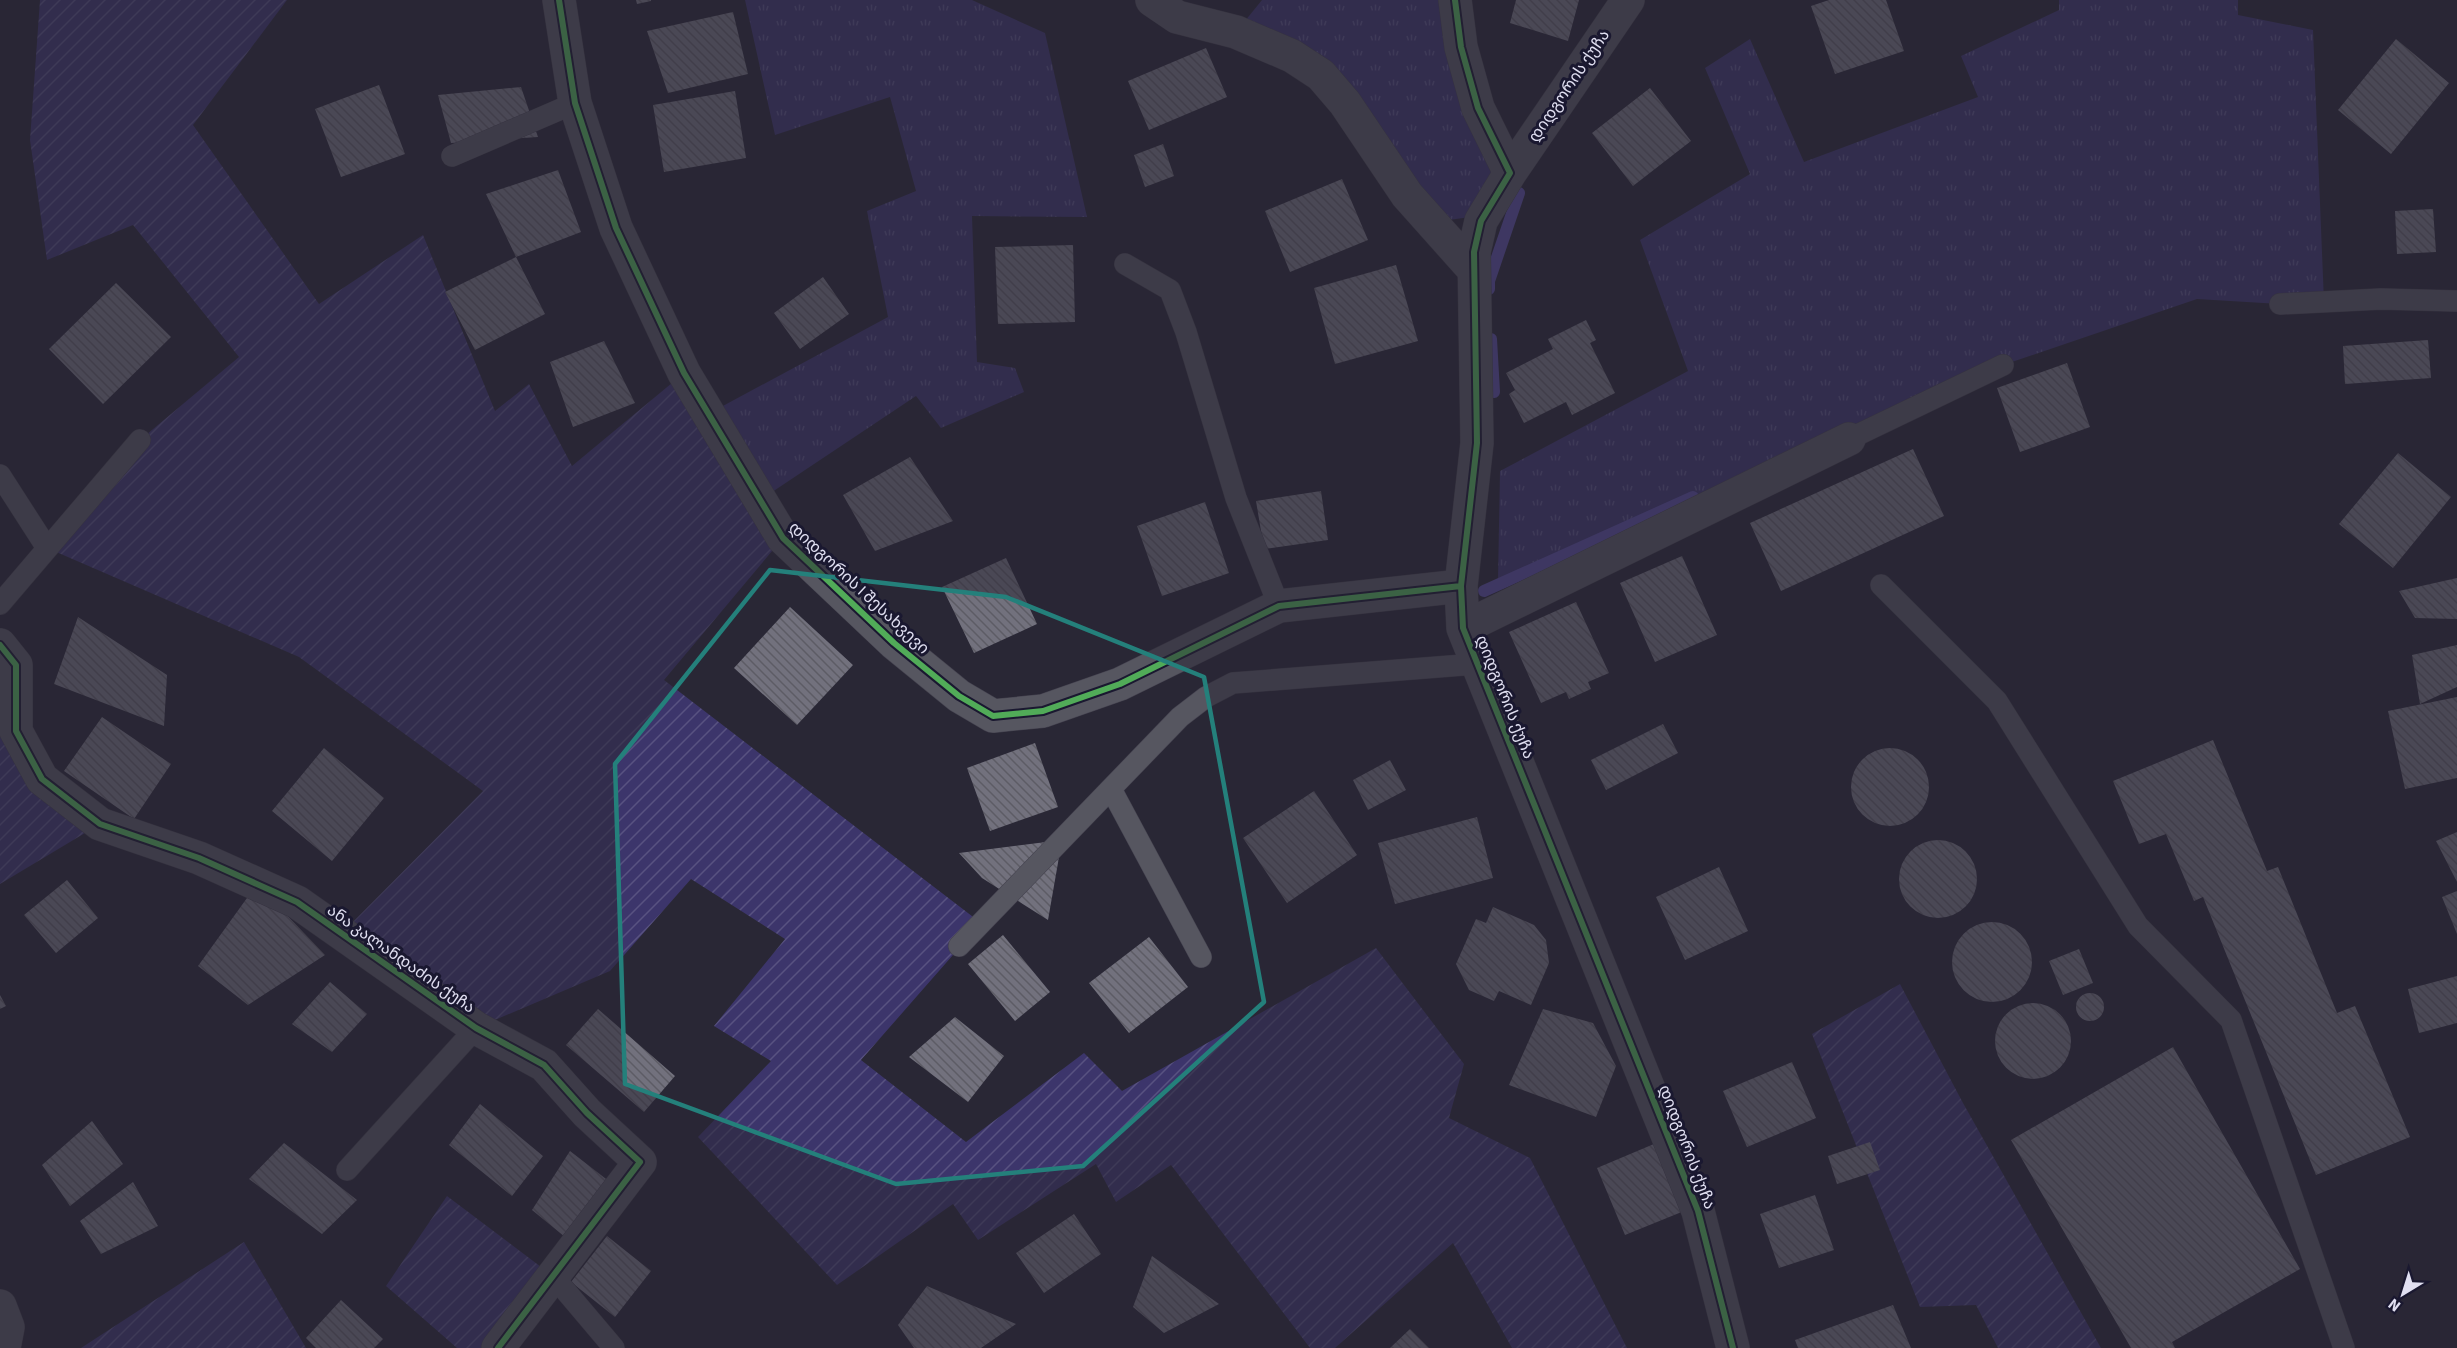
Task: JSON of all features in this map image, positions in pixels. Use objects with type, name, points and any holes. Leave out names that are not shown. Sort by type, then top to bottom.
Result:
[{"type":"street","name":"დიდგორის I შესახვევი","points":[[560,0],[575,103],[616,228],[684,373],[783,538],[894,644],[959,696],[993,716],[1043,711],[1120,684],[1279,606],[1461,586]]},
{"type":"street","points":[[1152,0],[1177,17],[1236,32],[1292,56],[1321,75],[1345,103],[1407,195],[1473,269]]},
{"type":"street","points":[[1455,0],[1461,47],[1479,108],[1510,173]]},
{"type":"street","name":"დიდგორის ქუჩა","points":[[1628,0],[1510,173],[1481,221],[1473,269],[1477,443],[1461,586],[1463,628],[1698,1211],[1730,1347]]},
{"type":"street","points":[[1463,628],[1849,439]]},
{"type":"street","name":"ანა კალანდაძის ქუჩა","points":[[0,645],[16,664],[16,731],[42,779],[100,824],[199,858],[297,902],[476,1028],[544,1065],[587,1113],[640,1162],[498,1348]]},
{"type":"street","points":[[0,1306],[8,1327],[4,1348]]},
{"type":"lane","points":[[452,156],[575,103]]},
{"type":"lane","points":[[1125,264],[1170,290],[1186,332],[1236,498],[1279,606]]},
{"type":"lane","points":[[2280,304],[2381,299],[2457,302]]},
{"type":"lane","points":[[1849,439],[2003,365]]},
{"type":"lane","points":[[0,604],[140,440]]},
{"type":"lane","points":[[0,475],[47,548]]},
{"type":"lane","points":[[1881,585],[1997,701],[2138,926],[2231,1020],[2344,1348]]},
{"type":"lane","points":[[959,946],[1180,717],[1206,697],[1233,683],[1476,664]]},
{"type":"lane","points":[[1111,789],[1201,957]]},
{"type":"lane","points":[[347,1170],[476,1028]]},
{"type":"lane","points":[[553,1276],[614,1348]]},
{"type":"highlighted area","points":[[770,570],[1006,597],[1204,677],[1264,1002],[1083,1166],[896,1184],[625,1084],[615,764]]},
{"type":"green space","points":[[40,0],[287,0],[193,125],[319,304],[423,235],[495,411],[529,384],[572,466],[684,373],[783,538],[664,680],[981,923],[861,1060],[966,1142],[1084,1053],[1122,1091],[1376,948],[1464,1064],[1449,1118],[1530,1158],[1627,1348],[1512,1348],[1453,1243],[1335,1348],[1310,1348],[1171,1165],[1116,1202],[1096,1164],[978,1240],[953,1204],[837,1285],[698,1137],[771,1061],[714,1026],[785,939],[691,879],[610,971],[476,1028],[341,934],[483,791],[299,657],[47,548],[140,440],[239,357],[133,225],[47,260],[30,140]]},
{"type":"green space","points":[[745,0],[972,0],[1045,33],[1087,217],[972,216],[977,362],[1015,368],[1024,392],[941,428],[916,396],[760,500],[708,414],[888,317],[867,211],[916,191],[890,97],[775,135]]},
{"type":"green space","points":[[1262,0],[1455,0],[1500,169],[1470,217],[1435,222],[1345,103],[1236,32]]},
{"type":"green space","points":[[2059,0],[2238,0],[2238,15],[2313,30],[2324,302],[2280,304],[2197,299],[2003,365],[1704,509],[1498,580],[1500,471],[1688,371],[1640,240],[1750,174],[1705,68],[1750,39],[1804,162],[1978,97],[1961,56],[2059,10]]},
{"type":"green space","points":[[0,673],[17,731],[100,824],[0,884]]},
{"type":"green space","points":[[1900,984],[1963,1103],[2101,1348],[1998,1348],[1976,1305],[1920,1307],[1812,1034]]},
{"type":"green space","points":[[447,1196],[553,1276],[498,1348],[457,1348],[386,1286]]},
{"type":"green space","points":[[244,1242],[306,1348],[81,1348]]},
{"type":"building","points":[[636,0],[651,0],[651,1],[637,4]]},
{"type":"building","points":[[1516,0],[1579,0],[1568,41],[1510,23]]},
{"type":"building","points":[[1829,0],[1886,0],[1904,51],[1835,74],[1811,6]]},
{"type":"building","points":[[733,12],[748,74],[668,93],[647,31]]},
{"type":"building","points":[[2396,39],[2449,83],[2391,154],[2338,110]]},
{"type":"building","points":[[1206,48],[1227,97],[1149,130],[1128,81]]},
{"type":"building","points":[[379,85],[405,154],[341,177],[315,109]]},
{"type":"building","points":[[521,87],[538,137],[451,143],[438,95]]},
{"type":"building","points":[[1650,88],[1691,141],[1633,186],[1592,133]]},
{"type":"building","points":[[735,91],[746,158],[664,172],[653,105]]},
{"type":"building","points":[[1163,144],[1174,176],[1145,187],[1134,155]]},
{"type":"building","points":[[558,170],[581,232],[516,257],[486,194]]},
{"type":"building","points":[[1342,179],[1368,240],[1290,272],[1265,211]]},
{"type":"building","points":[[2433,209],[2436,252],[2397,254],[2395,211]]},
{"type":"building","points":[[1073,245],[1075,322],[998,324],[995,247]]},
{"type":"building","points":[[516,257],[545,314],[475,350],[445,292]]},
{"type":"building","points":[[1396,265],[1418,341],[1335,364],[1314,288]]},
{"type":"building","points":[[823,277],[849,314],[800,349],[774,313]]},
{"type":"building","points":[[116,283],[171,337],[103,404],[49,349]]},
{"type":"building","points":[[1586,320],[1596,340],[1590,343],[1615,393],[1572,415],[1566,402],[1524,423],[1509,394],[1515,390],[1506,373],[1553,349],[1548,339]]},
{"type":"building","points":[[2428,340],[2431,378],[2345,384],[2343,346]]},
{"type":"building","points":[[604,341],[635,403],[573,427],[550,362]]},
{"type":"building","points":[[2067,363],[2090,427],[2020,452],[1997,388]]},
{"type":"building","points":[[1913,449],[1944,516],[1781,591],[1750,523]]},
{"type":"building","points":[[2398,453],[2451,497],[2393,568],[2339,524]]},
{"type":"building","points":[[910,457],[953,521],[875,551],[843,495]]},
{"type":"building","points":[[1321,491],[1328,540],[1264,549],[1256,501]]},
{"type":"building","points":[[1205,502],[1229,573],[1162,596],[1137,526]]},
{"type":"building","points":[[1682,556],[1717,635],[1655,662],[1620,583]]},
{"type":"building","points":[[1006,558],[1037,624],[974,653],[942,587]]},
{"type":"building","points":[[2457,578],[2457,619],[2415,618],[2399,591]]},
{"type":"building","points":[[1576,602],[1609,673],[1588,682],[1591,689],[1569,699],[1566,692],[1541,703],[1509,632]]},
{"type":"building","points":[[790,607],[853,665],[797,725],[734,668]]},
{"type":"building","points":[[78,617],[167,675],[164,726],[54,684]]},
{"type":"building","points":[[2457,645],[2457,687],[2420,704],[2412,655]]},
{"type":"building","points":[[2457,697],[2457,778],[2405,789],[2388,711]]},
{"type":"building","points":[[102,717],[171,764],[134,819],[64,771]]},
{"type":"building","points":[[1663,724],[1678,753],[1606,790],[1591,760]]},
{"type":"building","points":[[2213,740],[2267,871],[2278,867],[2337,1013],[2355,1006],[2410,1137],[2316,1175],[2203,897],[2194,901],[2166,834],[2139,844],[2113,781]]},
{"type":"building","points":[[1035,743],[1058,807],[990,831],[967,768]]},
{"type":"building","points":[[324,748],[384,798],[332,861],[272,811]]},
{"type":"building","points":[[1890,748],[1905,751],[1917,760],[1926,772],[1929,787],[1926,802],[1917,814],[1905,823],[1890,826],[1875,823],[1863,814],[1854,802],[1851,787],[1854,772],[1863,760],[1875,751]]},
{"type":"building","points":[[1390,760],[1406,790],[1368,810],[1353,780]]},
{"type":"building","points":[[1314,791],[1357,855],[1287,903],[1243,838]]},
{"type":"building","points":[[1477,817],[1493,878],[1395,904],[1378,843]]},
{"type":"building","points":[[2457,832],[2457,882],[2436,841]]},
{"type":"building","points":[[1062,840],[1048,920],[982,878],[959,853]]},
{"type":"building","points":[[1938,840],[1953,843],[1966,851],[1974,864],[1977,879],[1974,894],[1966,907],[1953,915],[1938,918],[1923,915],[1910,907],[1902,894],[1899,879],[1902,864],[1910,851],[1923,843]]},
{"type":"building","points":[[1719,867],[1748,931],[1685,960],[1656,897]]},
{"type":"building","points":[[67,880],[98,918],[56,953],[24,915]]},
{"type":"building","points":[[257,884],[325,955],[248,1005],[198,966]]},
{"type":"building","points":[[2457,891],[2457,934],[2442,897]]},
{"type":"building","points":[[1493,907],[1534,925],[1546,940],[1549,963],[1531,1005],[1499,991],[1494,1001],[1469,990],[1456,964],[1476,919],[1486,923]]},
{"type":"building","points":[[1992,922],[2007,925],[2020,934],[2029,947],[2032,962],[2029,977],[2020,990],[2007,999],[1992,1002],[1977,999],[1964,990],[1955,977],[1952,962],[1955,947],[1964,934],[1977,925]]},
{"type":"building","points":[[1003,935],[1050,992],[1015,1021],[968,964]]},
{"type":"building","points":[[1149,937],[1188,987],[1129,1033],[1089,983]]},
{"type":"building","points":[[2079,949],[2093,983],[2063,995],[2049,961]]},
{"type":"building","points":[[2457,976],[2457,1023],[2419,1033],[2408,989]]},
{"type":"building","points":[[330,982],[367,1014],[332,1052],[292,1024]]},
{"type":"building","points":[[2090,993],[2100,997],[2104,1007],[2100,1017],[2090,1021],[2080,1017],[2076,1007],[2080,997]]},
{"type":"building","points":[[0,995],[6,1006],[0,1009]]},
{"type":"building","points":[[2026,1003],[2040,1003],[2054,1009],[2065,1020],[2071,1034],[2068,1056],[2060,1068],[2040,1079],[2026,1079],[2012,1073],[2001,1062],[1995,1048],[1995,1034],[2001,1020],[2012,1009]]},
{"type":"building","points":[[598,1009],[675,1076],[644,1112],[566,1045]]},
{"type":"building","points":[[1543,1009],[1593,1023],[1616,1066],[1596,1117],[1509,1085]]},
{"type":"building","points":[[955,1017],[1004,1056],[968,1102],[909,1057]]},
{"type":"building","points":[[2173,1047],[2300,1269],[2172,1342],[2175,1348],[2131,1348],[2011,1140]]},
{"type":"building","points":[[1792,1062],[1816,1118],[1747,1147],[1723,1091]]},
{"type":"building","points":[[480,1104],[543,1156],[512,1196],[449,1145]]},
{"type":"building","points":[[92,1121],[123,1164],[70,1206],[42,1165]]},
{"type":"building","points":[[1661,1141],[1689,1209],[1625,1235],[1597,1168]]},
{"type":"building","points":[[1870,1142],[1880,1170],[1837,1184],[1828,1156]]},
{"type":"building","points":[[284,1143],[357,1200],[322,1234],[249,1179]]},
{"type":"building","points":[[570,1151],[619,1189],[576,1246],[532,1210]]},
{"type":"building","points":[[133,1182],[158,1226],[101,1254],[80,1221]]},
{"type":"building","points":[[1815,1195],[1834,1250],[1779,1268],[1760,1214]]},
{"type":"building","points":[[1074,1214],[1101,1254],[1044,1293],[1016,1253]]},
{"type":"building","points":[[607,1236],[651,1271],[615,1317],[571,1282]]},
{"type":"building","points":[[1152,1256],[1219,1304],[1164,1333],[1133,1307]]},
{"type":"building","points":[[927,1286],[1016,1324],[981,1348],[914,1348],[898,1325]]},
{"type":"building","points":[[341,1300],[383,1339],[374,1348],[316,1348],[306,1338]]},
{"type":"building","points":[[1893,1305],[1911,1348],[1798,1348],[1795,1340]]},
{"type":"building","points":[[1410,1329],[1429,1348],[1390,1348]]},
{"type":"waterway","points":[[1489,289],[1489,281],[1519,193]]},
{"type":"waterway","points":[[1491,339],[1494,392]]},
{"type":"waterway","points":[[1484,591],[1693,497]]},
{"type":"cycle path","points":[[559,0],[575,103],[616,228],[684,373],[783,538],[894,643],[959,696],[993,716],[1043,711],[1120,684],[1279,606],[1461,586]]},
{"type":"cycle path","points":[[1455,0],[1461,47],[1478,108],[1510,173],[1481,221],[1474,252],[1477,443],[1461,586],[1463,628],[1698,1211],[1733,1348]]},
{"type":"cycle path","points":[[0,645],[16,665],[16,731],[42,779],[100,824],[199,858],[297,902],[476,1028],[544,1065],[587,1113],[640,1162],[498,1348]]}]
